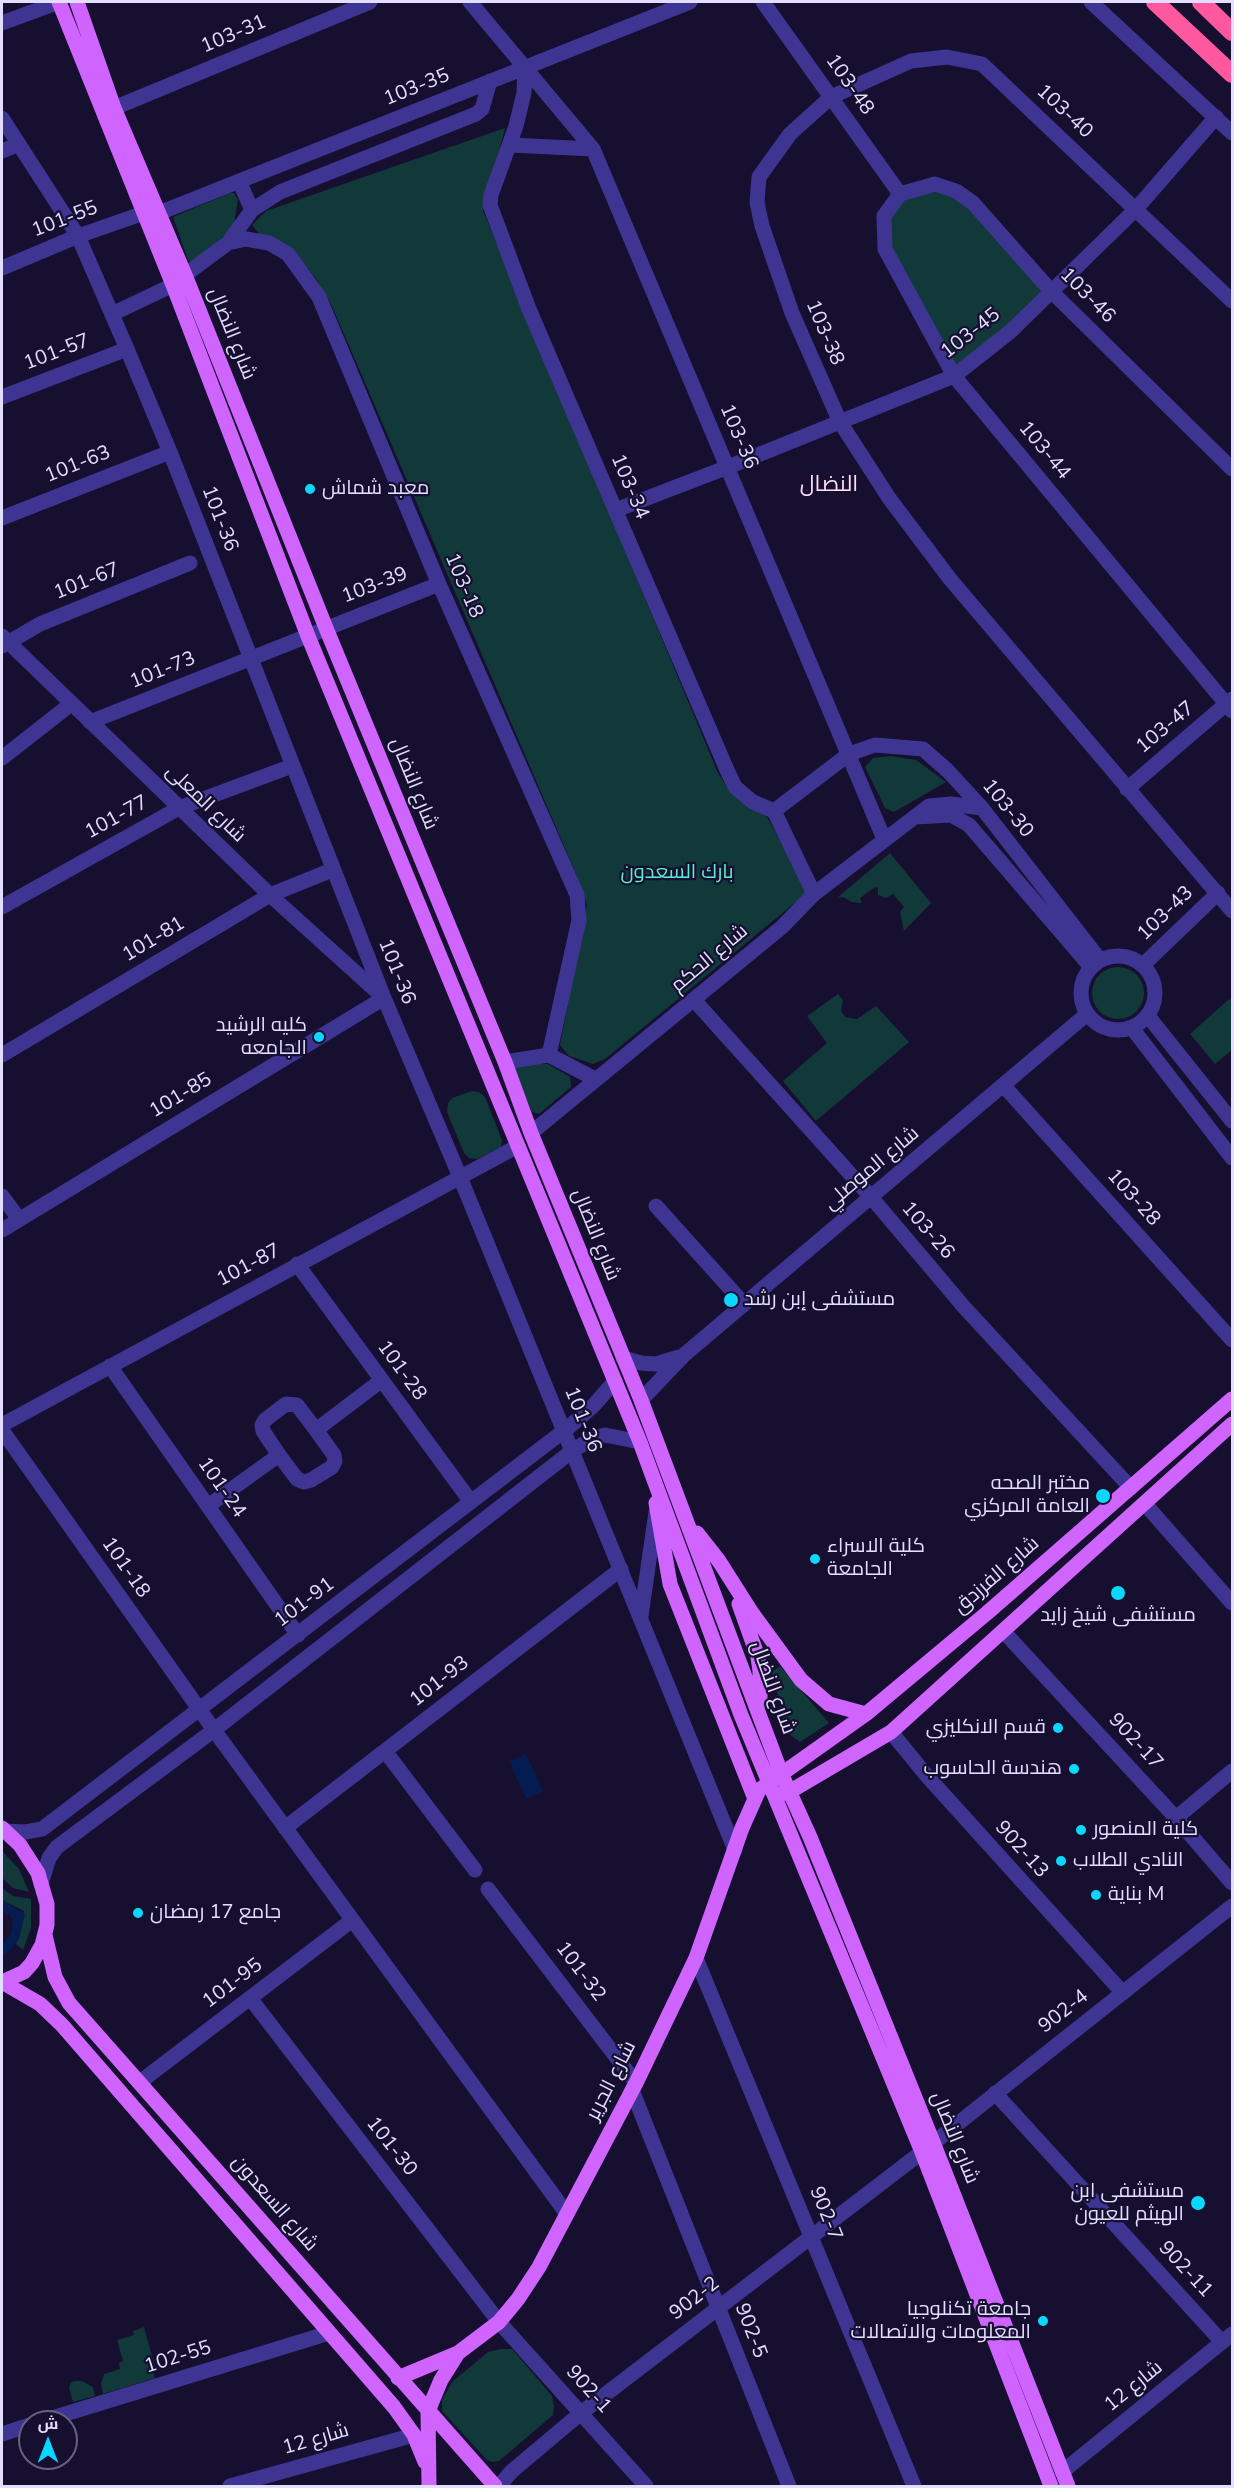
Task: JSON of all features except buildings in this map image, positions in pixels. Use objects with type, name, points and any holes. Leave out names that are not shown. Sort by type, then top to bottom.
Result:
[{"type":"highway","points":[[1155,2],[1233,74]]},
{"type":"highway","points":[[1201,2],[1233,32]]},
{"type":"main road","name":"شارع النضال","points":[[59,2],[152,213],[185,275],[326,628],[641,1400],[759,1711],[774,1783],[789,1792],[814,1848],[928,2147],[1051,2487]]},
{"type":"main road","name":"شارع النضال","points":[[77,2],[152,213],[173,285],[308,636],[640,1443],[723,1666],[928,2147],[1065,2479]]},
{"type":"main road","name":"شارع الفرزدق","points":[[755,1799],[759,1790],[774,1783],[866,1713],[987,1613],[1233,1400]]},
{"type":"main road","points":[[774,1783],[789,1792],[891,1732],[1233,1424]]},
{"type":"main road","points":[[657,1488],[656,1512],[670,1584],[755,1799]]},
{"type":"main road","points":[[688,1521],[719,1561],[801,1680],[829,1704],[866,1713]]},
{"type":"main road","points":[[732,1583],[758,1657],[759,1711]]},
{"type":"main road","points":[[706,1673],[723,1666]]},
{"type":"main road","name":"شارع الجرير","points":[[398,2378],[458,2353],[499,2322],[539,2267],[634,2087],[696,1958],[755,1799]]},
{"type":"main road","points":[[2,1982],[24,1972],[38,1954],[45,1935],[47,1904],[39,1873],[27,1854],[4,1830]]},
{"type":"main road","name":"شارع السعدون","points":[[45,1935],[51,1962],[61,1990],[69,2003],[398,2378],[497,2487]]},
{"type":"main road","points":[[2,1982],[27,1995],[52,2014],[394,2407],[414,2435],[430,2482]]},
{"type":"main road","name":"شارع الجرير","points":[[430,2482],[428,2411],[441,2380],[458,2353]]},
{"type":"street","points":[[2,23],[59,2]]},
{"type":"street","name":"103-31","points":[[114,108],[370,2]]},
{"type":"street","name":"103-36","points":[[470,2],[593,149],[884,839]]},
{"type":"street","name":"103-35","points":[[152,213],[239,181],[690,2]]},
{"type":"street","name":"103-48","points":[[763,2],[900,194]]},
{"type":"street","points":[[1091,2],[1233,133]]},
{"type":"street","name":"103-40","points":[[831,98],[911,61],[947,57],[982,64],[1233,301]]},
{"type":"street","name":"103-34","points":[[525,67],[524,93],[510,145],[491,195],[490,205],[529,309],[727,770],[735,787],[753,802],[774,811]]},
{"type":"street","points":[[185,275],[228,243],[252,210],[280,192],[476,114],[482,109],[490,81]]},
{"type":"street","name":"103-38","points":[[831,98],[790,134],[759,177],[757,202],[762,226],[792,313],[840,422],[889,498],[950,579],[1233,911]]},
{"type":"street","name":"103-45","points":[[616,510],[728,468],[954,376],[1011,331],[1136,209],[1216,117]]},
{"type":"street","name":"101-36","points":[[2,118],[78,236],[127,349],[170,452],[332,870],[735,1850]]},
{"type":"street","points":[[2,150],[19,144]]},
{"type":"street","points":[[510,145],[593,149]]},
{"type":"street","points":[[239,181],[252,210]]},
{"type":"street","name":"103-46","points":[[900,194],[935,184],[956,191],[973,203],[1051,291],[1233,469]]},
{"type":"street","name":"103-44","points":[[900,194],[884,216],[885,249],[954,376],[1231,705]]},
{"type":"street","name":"101-55","points":[[2,268],[78,236],[152,213]]},
{"type":"street","name":"103-18","points":[[228,243],[246,239],[269,243],[288,254],[319,297],[439,584],[577,895],[579,920],[549,1055]]},
{"type":"street","points":[[112,314],[173,285]]},
{"type":"street","name":"101-57","points":[[2,397],[127,349]]},
{"type":"street","name":"101-63","points":[[2,518],[170,452]]},
{"type":"street","name":"101-67","points":[[3,641],[190,563]]},
{"type":"street","name":"103-39","points":[[308,636],[439,584]]},
{"type":"street","name":"101-73","points":[[90,722],[308,636]]},
{"type":"street","name":"شارع المعلى","points":[[3,641],[270,895],[384,998]]},
{"type":"street","points":[[2,758],[71,704]]},
{"type":"street","name":"103-47","points":[[1127,789],[1231,705]]},
{"type":"street","name":"103-30","points":[[774,811],[849,754],[876,745],[923,749],[948,771],[982,808],[1095,964]]},
{"type":"street","name":"101-77","points":[[2,906],[179,808],[292,766]]},
{"type":"street","name":"شارع الحكم","points":[[531,1133],[782,927],[814,894],[929,806],[951,804],[982,808]]},
{"type":"street","points":[[774,811],[814,894]]},
{"type":"street","name":"103-30","points":[[915,817],[951,815],[969,825],[1095,964]]},
{"type":"street","name":"101-81","points":[[2,1055],[270,895],[332,870]]},
{"type":"street","name":"103-43","points":[[1143,965],[1218,893]]},
{"type":"street","points":[[1111,956],[1133,959],[1143,965],[1155,984],[1153,1006],[1148,1016],[1132,1028],[1116,1030],[1099,1026],[1087,1014],[1082,1002],[1080,990],[1084,978],[1095,964],[1111,956]]},
{"type":"street","name":"101-85","points":[[2,1230],[384,998]]},
{"type":"street","name":"103-26","points":[[694,1000],[871,1197],[964,1307],[1131,1488]]},
{"type":"street","name":"شارع الموصلي","points":[[641,1400],[684,1355],[1087,1014]]},
{"type":"street","points":[[1148,1016],[1233,1121]]},
{"type":"street","points":[[1132,1028],[1233,1158]]},
{"type":"street","points":[[505,1062],[549,1055],[595,1079]]},
{"type":"street","name":"103-28","points":[[1003,1085],[1233,1340]]},
{"type":"street","name":"101-87","points":[[2,1427],[297,1264],[518,1146]]},
{"type":"street","points":[[2,1196],[19,1219]]},
{"type":"street","points":[[656,1206],[744,1304]]},
{"type":"street","name":"101-28","points":[[297,1264],[471,1502]]},
{"type":"street","name":"شارع الموصلي","points":[[623,1358],[641,1364],[656,1364],[684,1355]]},
{"type":"street","name":"101-24","points":[[110,1366],[298,1635]]},
{"type":"street","points":[[316,1430],[382,1380]]},
{"type":"street","name":"101-91","points":[[4,1830],[25,1832],[42,1829],[564,1431],[594,1405],[615,1381]]},
{"type":"street","points":[[285,1404],[297,1405],[334,1455],[335,1461],[332,1467],[304,1482],[297,1479],[279,1455],[263,1431],[262,1425],[285,1404]]},
{"type":"street","name":"101-18","points":[[2,1427],[199,1710],[567,2214]]},
{"type":"street","points":[[41,1884],[49,1858],[57,1846],[214,1730],[572,1451],[593,1438],[605,1435],[640,1443]]},
{"type":"street","points":[[208,1506],[279,1455]]},
{"type":"street","points":[[1144,1504],[1233,1602]]},
{"type":"street","points":[[641,1620],[656,1512]]},
{"type":"street","name":"101-93","points":[[285,1828],[621,1569]]},
{"type":"street","name":"902-17","points":[[1004,1632],[1233,1883]]},
{"type":"street","name":"902-13","points":[[891,1732],[927,1776],[1122,1993]]},
{"type":"street","points":[[386,1750],[475,1870]]},
{"type":"street","points":[[1176,1818],[1233,1771]]},
{"type":"street","name":"101-32","points":[[488,1889],[541,1956],[634,2087]]},
{"type":"street","name":"902-4","points":[[928,2147],[1233,1906]]},
{"type":"street","name":"101-95","points":[[140,2082],[351,1921]]},
{"type":"street","name":"902-7","points":[[696,1958],[914,2487]]},
{"type":"street","name":"101-30","points":[[250,1998],[499,2322]]},
{"type":"street","name":"902-5","points":[[634,2087],[789,2487]]},
{"type":"street","name":"902-11","points":[[995,2094],[1227,2338]]},
{"type":"street","name":"902-2","points":[[497,2487],[512,2471],[581,2413],[928,2147]]},
{"type":"street","name":"902-1","points":[[499,2322],[646,2487]]},
{"type":"street","name":"102-55","points":[[78,2410],[329,2333]]},
{"type":"street","name":"شارع 12","points":[[1065,2479],[1227,2338]]},
{"type":"street","points":[[2,2434],[18,2429]]},
{"type":"street","name":"شارع 12","points":[[230,2487],[414,2435]]},
{"type":"green space","name":"بارك السعدون","points":[[505,128],[483,211],[718,773],[729,791],[767,817],[808,892],[605,1059],[593,1064],[569,1056],[560,1045],[587,905],[574,869],[332,306],[317,280],[296,254],[262,238],[252,225],[266,211]]},
{"type":"green space","points":[[935,184],[956,191],[1051,291],[954,376],[885,249],[884,216],[900,194]]},
{"type":"green space","points":[[234,193],[238,200],[234,223],[226,234],[194,263],[191,263],[173,217]]},
{"type":"green space","points":[[891,756],[916,760],[946,782],[894,812],[885,808],[865,767],[873,758]]},
{"type":"green space","points":[[890,853],[931,903],[904,931],[900,912],[904,907],[893,894],[886,898],[878,895],[878,888],[875,887],[860,898],[862,903],[852,902],[843,897],[837,898]]},
{"type":"green space","points":[[1118,967],[1128,969],[1136,975],[1142,983],[1144,993],[1142,1003],[1136,1011],[1128,1017],[1118,1019],[1108,1017],[1100,1011],[1094,1003],[1092,993],[1094,983],[1100,975],[1108,969]]},
{"type":"green space","points":[[838,994],[843,1000],[841,1011],[845,1017],[857,1019],[876,1006],[909,1042],[816,1121],[783,1081],[827,1043],[807,1016]]},
{"type":"green space","points":[[1232,999],[1232,1050],[1215,1064],[1190,1034]]},
{"type":"green space","points":[[548,1064],[570,1077],[571,1087],[539,1114],[532,1112],[513,1066]]},
{"type":"green space","points":[[472,1091],[479,1092],[485,1097],[502,1140],[501,1147],[477,1159],[469,1158],[464,1153],[447,1112],[448,1103],[452,1098]]},
{"type":"green space","points":[[780,1666],[829,1723],[800,1742],[782,1729],[780,1703],[772,1675],[773,1671]]},
{"type":"green space","points":[[2,1851],[19,1869],[29,1892],[13,1888],[2,1878]]},
{"type":"green space","points":[[2,1888],[13,1896],[31,1899],[31,1928],[23,1950],[16,1944],[24,1911],[2,1900]]},
{"type":"green space","points":[[144,2327],[155,2367],[152,2369],[155,2378],[103,2394],[101,2384],[104,2374],[120,2369],[119,2363],[123,2361],[117,2340],[134,2335],[133,2331]]},
{"type":"green space","points":[[512,2349],[552,2396],[554,2406],[553,2415],[499,2461],[493,2462],[487,2460],[442,2411],[442,2400],[452,2382],[488,2352]]},
{"type":"green space","points":[[82,2381],[93,2387],[95,2396],[73,2402],[69,2388],[71,2382]]},
{"type":"water","points":[[526,1754],[543,1791],[526,1799],[509,1761]]},
{"type":"water","points":[[2,1900],[25,1914],[19,1939],[2,1956],[2,1945],[11,1934],[13,1922],[10,1915],[2,1911]]},
{"type":"place","name":"معبد شماش","points":[[310,489]]},
{"type":"place","name":"كليه الرشيد الجامعه","points":[[319,1037]]},
{"type":"place","name":"مستشفى إبن رشد","points":[[731,1300]]},
{"type":"place","name":"مختبر الصحه العامة المركزي","points":[[1103,1496]]},
{"type":"place","name":"كلية الاسراء الجامعة","points":[[815,1559]]},
{"type":"place","name":"مستشفى شيخ زايد","points":[[1118,1593]]},
{"type":"place","name":"قسم الانكليزي","points":[[1058,1728]]},
{"type":"place","name":"هندسة الحاسوب","points":[[1074,1769]]},
{"type":"place","name":"كلية المنصور","points":[[1081,1830]]},
{"type":"place","name":"النادي الطلاب","points":[[1061,1861]]},
{"type":"place","name":"بناية M","points":[[1096,1895]]},
{"type":"place","name":"جامع 17 رمضان","points":[[138,1913]]},
{"type":"place","name":"مستشفى ابن الهيثم للعيون","points":[[1198,2203]]},
{"type":"place","name":"جامعة تكنلوجيا المعلومات والاتصالات","points":[[1043,2321]]},
{"type":"district","name":"النضال","points":[[829,486]]}]
